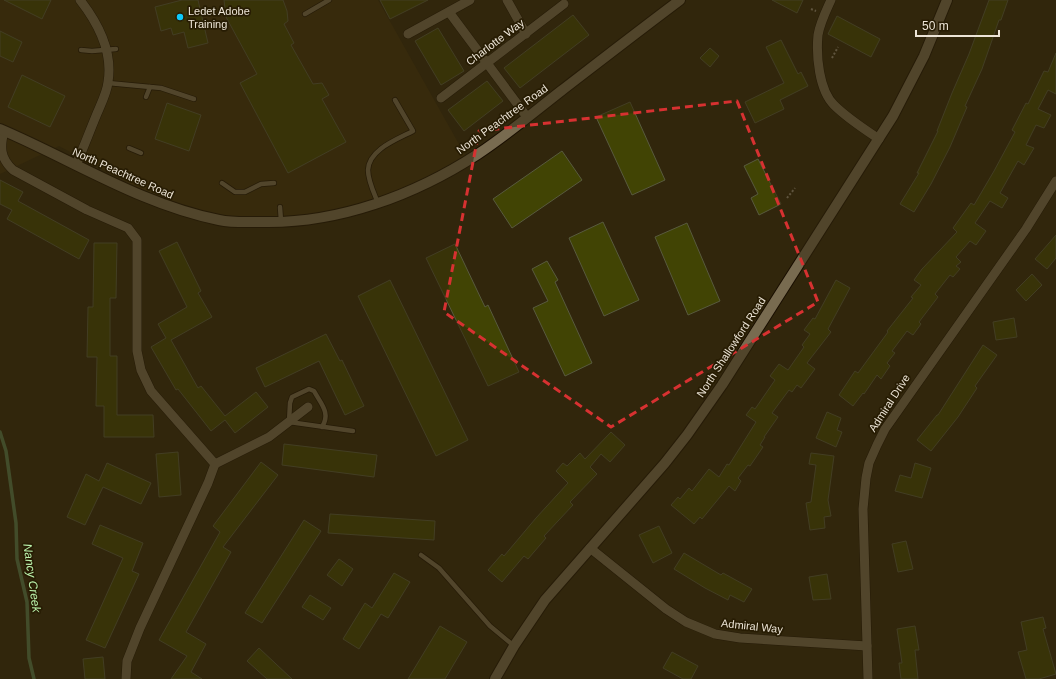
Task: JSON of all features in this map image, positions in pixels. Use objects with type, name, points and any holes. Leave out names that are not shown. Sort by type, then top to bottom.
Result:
[{"type":"street","points":[[76,165],[108,83],[109,68],[100,29],[80,0]]},
{"type":"street","points":[[408,34],[470,0]]},
{"type":"street","points":[[507,0],[526,34]]},
{"type":"street","name":"North Peachtree Road","points":[[2,130],[120,187],[169,207],[221,221],[281,223],[334,215],[378,203],[424,184],[478,154],[680,0]]},
{"type":"street","points":[[831,0],[818,34],[818,68],[822,81],[833,104],[865,130],[879,139]]},
{"type":"street","name":"North Shallowford Road","points":[[495,679],[514,646],[545,600],[665,463],[722,385],[879,139],[907,91],[924,56],[947,0]]},
{"type":"street","name":"Charlotte Way","points":[[441,98],[564,4]]},
{"type":"street","points":[[448,12],[527,117]]},
{"type":"street","points":[[2,130],[2,154],[6,164],[13,170],[87,210],[128,228],[137,240],[137,351],[141,370],[151,391],[214,464]]},
{"type":"street","name":"Admiral Drive","points":[[868,679],[863,509],[869,464],[885,429],[1026,229],[1056,181]]},
{"type":"street","points":[[126,679],[128,661],[140,628],[208,483],[214,464],[269,437],[308,407]]},
{"type":"street","name":"Admiral Way","points":[[590,548],[666,609],[686,622],[704,630],[740,638],[868,646]]},
{"type":"lane","points":[[305,14],[329,0]]},
{"type":"lane","points":[[82,50],[92,51],[116,49]]},
{"type":"lane","points":[[108,83],[161,88],[194,99]]},
{"type":"lane","points":[[146,97],[150,87]]},
{"type":"lane","points":[[378,203],[370,180],[368,170],[369,161],[380,150],[413,130],[396,100]]},
{"type":"lane","points":[[129,148],[141,153]]},
{"type":"lane","points":[[222,183],[235,192],[245,192],[261,184],[274,183]]},
{"type":"lane","points":[[280,207],[281,223]]},
{"type":"lane","points":[[322,427],[326,420],[326,413],[314,391],[309,389],[292,397],[290,403],[289,422],[322,427],[353,431]]},
{"type":"lane","points":[[421,556],[439,568],[490,626],[514,646]]},
{"type":"path","points":[[832,58],[838,47]]},
{"type":"path","points":[[787,198],[795,188]]},
{"type":"highlighted area","points":[[737,101],[818,302],[611,427],[444,312],[479,131]]},
{"type":"shaded area","points":[[0,0],[378,0],[469,162],[432,185],[293,227],[229,221],[165,202],[59,146],[0,174]]},
{"type":"building","points":[[4,0],[51,0],[42,19]]},
{"type":"building","name":"Ledet Adobe Training","points":[[182,0],[198,0],[208,43],[188,48],[184,32],[173,35],[171,28],[161,31],[155,7]]},
{"type":"building","points":[[224,0],[283,0],[287,11],[288,21],[284,24],[294,43],[291,45],[313,84],[322,83],[329,95],[322,99],[346,142],[288,173],[240,83],[257,74],[226,17]]},
{"type":"building","points":[[380,0],[428,0],[390,19]]},
{"type":"building","points":[[772,0],[803,0],[797,13]]},
{"type":"building","points":[[989,0],[1008,0],[950,147],[931,184],[914,212],[900,204],[919,173],[917,173],[938,131]]},
{"type":"building","points":[[573,15],[589,35],[520,88],[504,68]]},
{"type":"building","points":[[837,16],[880,39],[871,57],[828,34]]},
{"type":"building","points":[[438,28],[464,71],[441,85],[415,41]]},
{"type":"building","points":[[0,31],[22,42],[13,62],[0,56]]},
{"type":"building","points":[[781,40],[798,74],[801,72],[808,86],[780,100],[784,109],[755,123],[745,102],[784,83],[766,47]]},
{"type":"building","points":[[710,48],[719,56],[710,67],[700,58]]},
{"type":"building","points":[[1056,53],[1056,94],[1048,90],[1038,109],[1051,115],[1044,128],[1036,125],[1026,145],[1034,148],[1024,165],[1018,161],[1000,193],[1008,198],[1002,208],[990,201],[975,223],[986,231],[976,245],[970,241],[956,257],[961,262],[956,266],[960,269],[953,277],[950,275],[935,294],[938,297],[919,322],[921,324],[913,335],[907,331],[892,351],[895,353],[887,363],[890,366],[881,379],[877,375],[864,394],[863,393],[853,406],[839,395],[855,371],[858,373],[888,332],[887,331],[913,298],[911,297],[921,285],[914,280],[922,269],[957,232],[953,228],[971,203],[974,205],[1015,132],[1012,130],[1026,103],[1028,104],[1044,71],[1048,72]]},
{"type":"building","points":[[22,75],[65,96],[50,127],[8,107]]},
{"type":"building","points":[[487,81],[503,101],[464,131],[448,110]]},
{"type":"building","points":[[630,102],[665,180],[632,195],[596,117]]},
{"type":"building","points":[[167,103],[201,115],[189,151],[155,139]]},
{"type":"building","points":[[562,151],[582,180],[512,228],[493,199]]},
{"type":"building","points":[[758,159],[781,204],[759,215],[751,198],[758,194],[744,166]]},
{"type":"building","points":[[0,180],[23,192],[18,201],[89,240],[79,259],[7,219],[12,210],[0,204]]},
{"type":"building","points":[[603,222],[639,300],[604,316],[569,238]]},
{"type":"building","points":[[687,223],[720,301],[688,315],[655,237]]},
{"type":"building","points":[[1056,235],[1056,258],[1047,269],[1035,259]]},
{"type":"building","points":[[177,242],[201,291],[198,293],[212,317],[171,340],[198,388],[201,386],[225,416],[256,392],[268,407],[235,433],[225,420],[211,431],[178,389],[176,390],[151,347],[166,338],[158,324],[187,307],[159,251]]},
{"type":"building","points":[[94,243],[117,243],[116,298],[110,298],[110,356],[117,356],[117,415],[153,415],[154,437],[104,437],[104,406],[96,406],[97,357],[87,357],[88,307],[93,307]]},
{"type":"building","points":[[455,244],[485,307],[488,305],[519,372],[488,386],[426,258]]},
{"type":"building","points":[[547,261],[558,280],[555,282],[592,363],[565,376],[533,308],[548,301],[532,269]]},
{"type":"building","points":[[1032,274],[1042,285],[1026,301],[1016,290]]},
{"type":"building","points":[[390,280],[468,440],[436,456],[358,296]]},
{"type":"building","points":[[836,280],[850,288],[828,329],[831,332],[807,363],[815,369],[801,388],[797,385],[792,392],[789,390],[772,413],[778,417],[760,445],[763,447],[750,466],[748,465],[738,478],[741,481],[735,491],[729,486],[702,519],[700,517],[694,524],[671,505],[678,497],[680,499],[689,488],[692,491],[709,469],[719,477],[727,464],[729,465],[756,422],[746,415],[752,407],[755,409],[775,380],[770,376],[779,364],[788,370],[804,347],[802,345],[810,334],[804,330],[813,318],[815,319]]},
{"type":"building","points":[[1014,318],[1017,337],[996,340],[993,322]]},
{"type":"building","points":[[326,334],[340,361],[342,360],[364,406],[345,415],[319,361],[265,387],[256,368]]},
{"type":"building","points":[[983,345],[997,355],[975,386],[977,388],[958,417],[931,451],[917,440],[938,415]]},
{"type":"building","points":[[827,412],[841,418],[837,430],[842,432],[836,447],[816,438]]},
{"type":"building","points":[[611,432],[625,445],[610,462],[601,454],[590,467],[597,474],[570,502],[573,505],[544,536],[546,538],[528,559],[524,556],[502,582],[488,570],[502,554],[504,556],[568,483],[556,471],[563,463],[567,466],[580,453],[585,459]]},
{"type":"building","points":[[284,444],[377,455],[374,477],[282,465]]},
{"type":"building","points":[[178,452],[181,495],[159,497],[156,454]]},
{"type":"building","points":[[811,453],[834,456],[828,500],[831,516],[824,517],[825,528],[810,530],[806,503],[811,502],[816,465],[809,464]]},
{"type":"building","points":[[261,462],[278,475],[223,547],[231,552],[186,632],[206,644],[191,672],[202,679],[171,679],[187,656],[159,640],[220,532],[213,526]]},
{"type":"building","points":[[107,463],[151,483],[141,504],[103,487],[85,525],[67,517],[86,474],[99,481]]},
{"type":"building","points":[[915,463],[931,468],[922,498],[895,491],[900,475],[911,478]]},
{"type":"building","points":[[330,514],[435,521],[434,540],[328,533]]},
{"type":"building","points":[[304,520],[321,531],[262,623],[245,613]]},
{"type":"building","points":[[100,525],[143,543],[132,571],[139,574],[105,648],[86,640],[123,558],[92,544]]},
{"type":"building","points":[[659,526],[672,553],[653,563],[639,535]]},
{"type":"building","points":[[906,541],[913,569],[898,572],[892,544]]},
{"type":"building","points":[[684,553],[721,575],[723,573],[752,589],[744,602],[730,595],[728,600],[674,569]]},
{"type":"building","points":[[339,559],[353,569],[342,586],[327,575]]},
{"type":"building","points":[[394,573],[410,582],[388,618],[381,614],[359,649],[343,639],[365,603],[372,608]]},
{"type":"building","points":[[827,574],[831,599],[813,600],[809,577]]},
{"type":"building","points":[[310,595],[331,608],[323,620],[302,607]]},
{"type":"building","points":[[1043,617],[1046,628],[1043,629],[1056,674],[1039,679],[1026,679],[1018,652],[1027,650],[1021,622]]},
{"type":"building","points":[[440,626],[467,642],[445,679],[408,679]]},
{"type":"building","points":[[915,626],[919,650],[915,650],[918,679],[901,679],[899,663],[902,663],[897,629]]},
{"type":"building","points":[[259,648],[292,679],[267,679],[247,661]]},
{"type":"building","points":[[672,652],[698,666],[691,679],[683,679],[663,668]]},
{"type":"building","points":[[103,657],[105,679],[85,679],[83,659]]},
{"type":"waterway","name":"Nancy Creek","points":[[0,432],[6,451],[16,523],[17,559],[27,602],[29,658],[34,679]]},
{"type":"place","name":"Ledet Adobe Training","points":[[180,17]]}]
